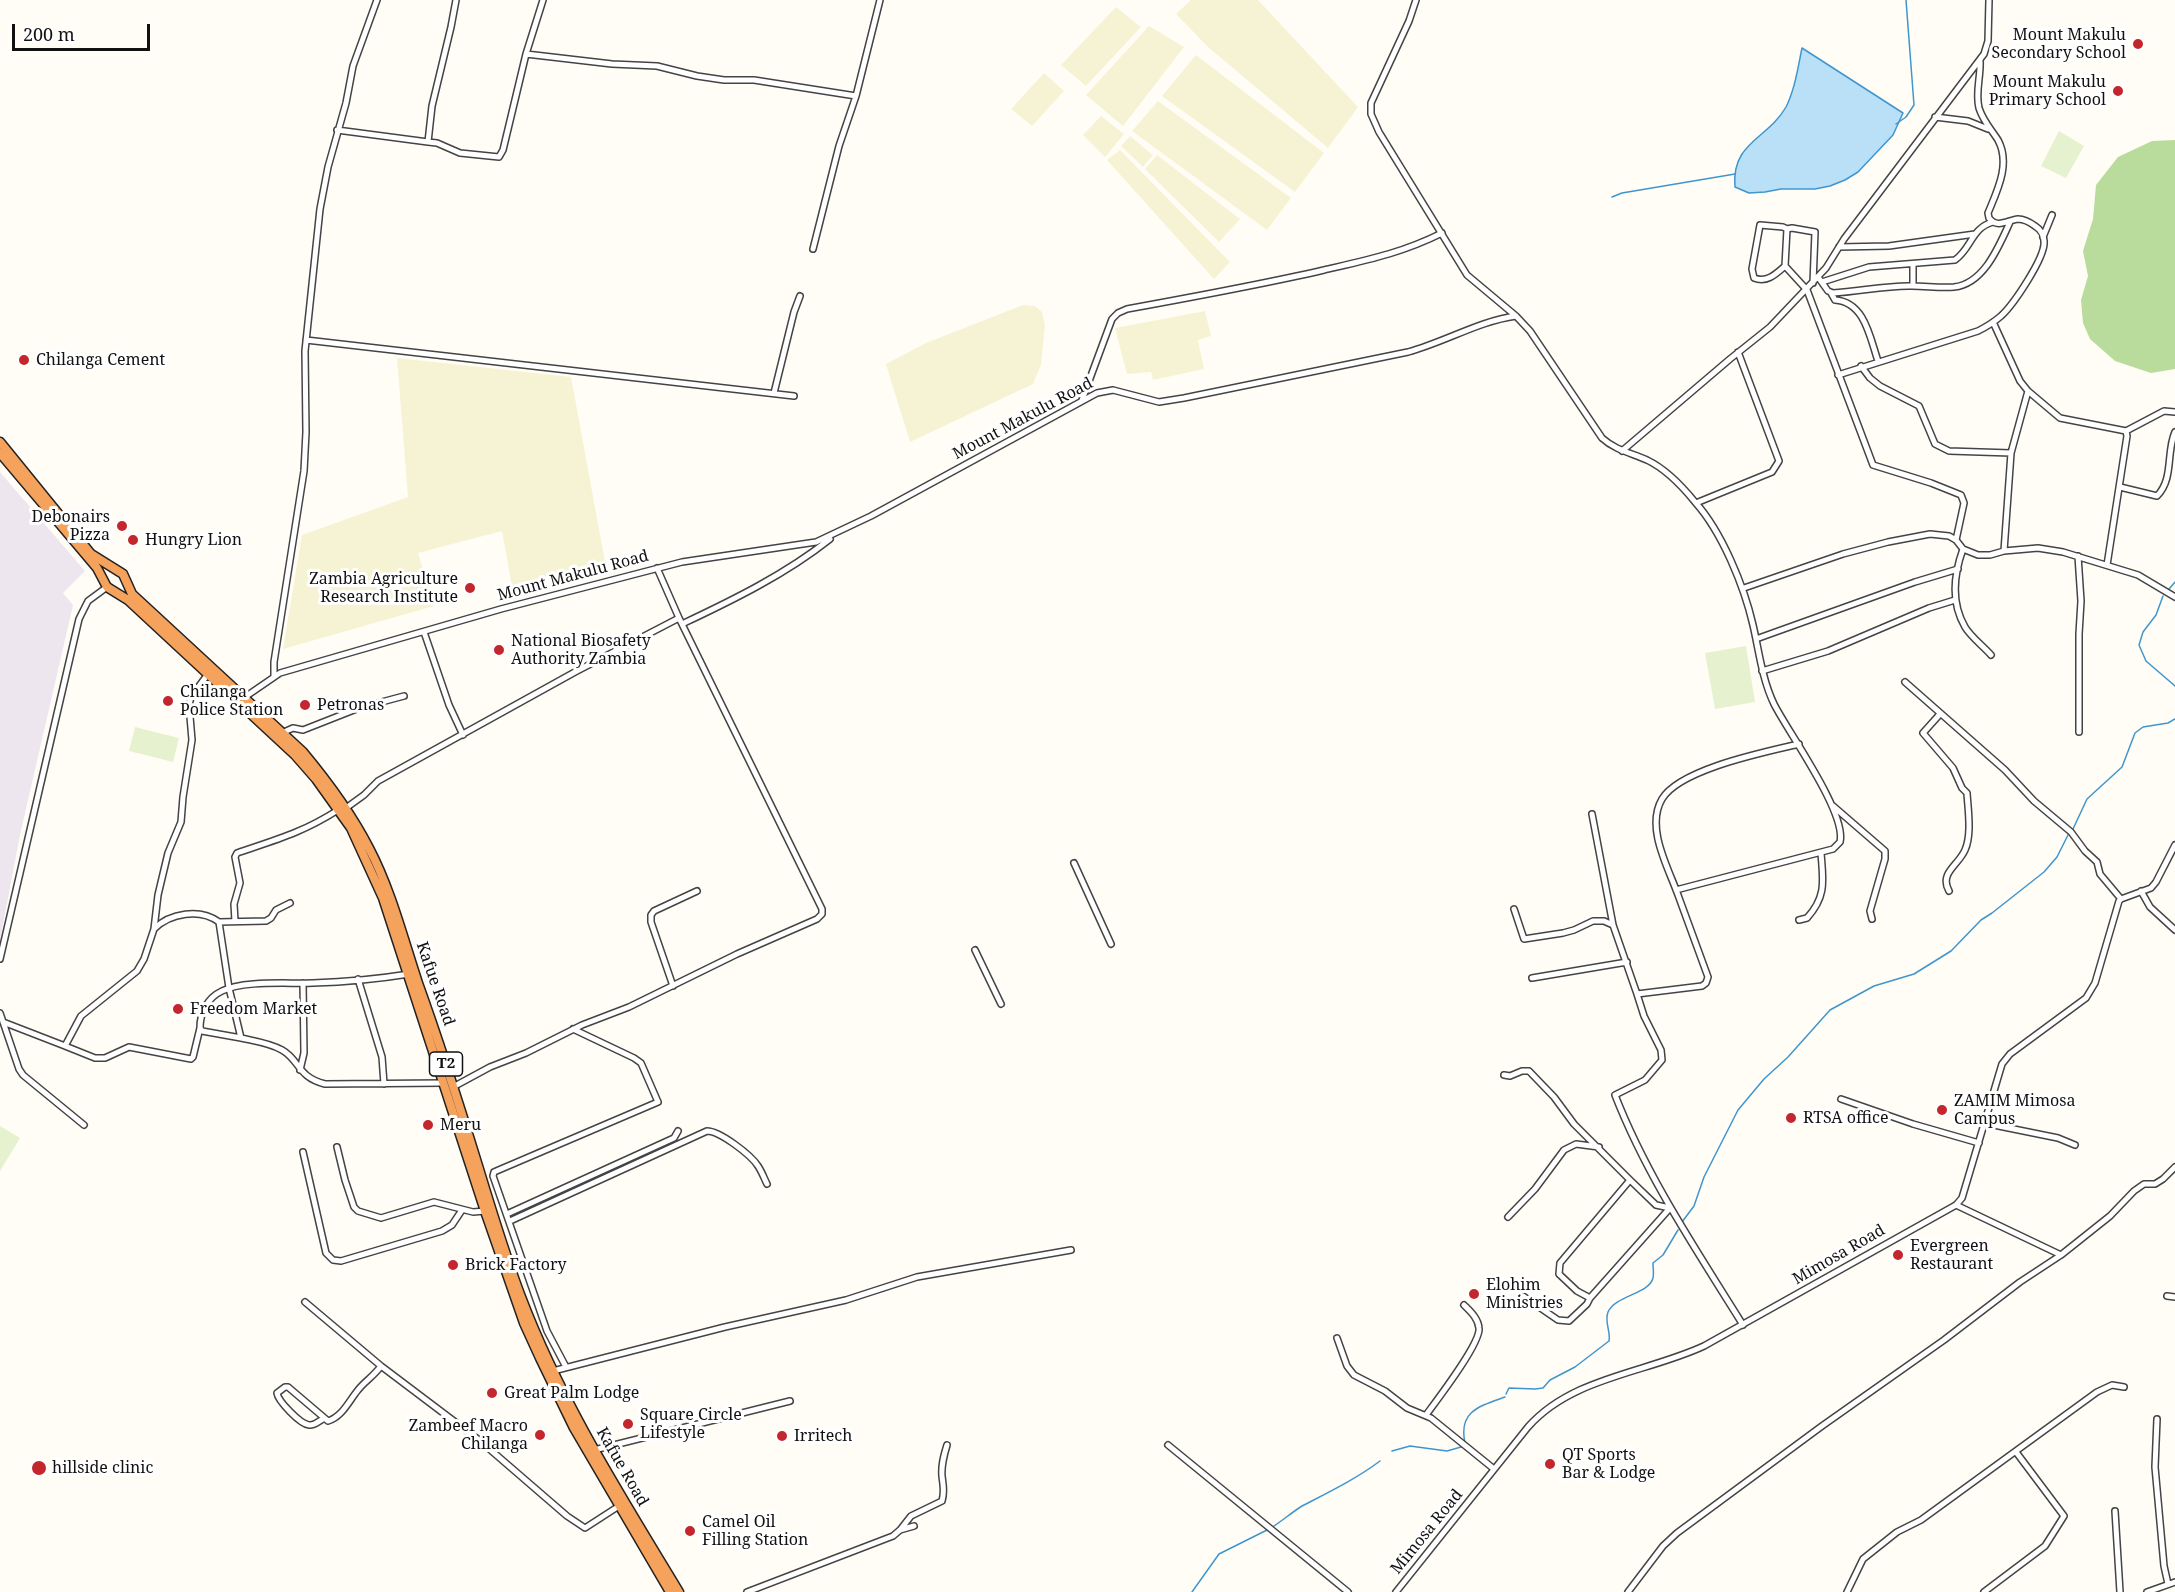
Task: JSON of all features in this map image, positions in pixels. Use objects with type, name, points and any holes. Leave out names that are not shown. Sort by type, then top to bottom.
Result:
[{"type":"highway","points":[[0,442],[91,554],[117,570],[123,574],[125,581],[121,589],[108,586],[110,571],[117,570]]},
{"type":"highway","name":"Kafue Road","points":[[0,453],[97,568],[108,586],[129,600],[296,755],[342,809],[370,849],[386,885],[519,1291],[553,1371],[594,1450],[679,1592]]},
{"type":"highway","name":"Kafue Road","points":[[125,581],[132,594],[284,732],[325,778],[342,809],[372,871],[409,974],[485,1211],[524,1323],[574,1428],[670,1592]]},
{"type":"street","points":[[274,676],[274,662],[304,471],[306,340],[320,208],[353,66],[377,0]]},
{"type":"street","points":[[428,142],[432,106],[456,0]]},
{"type":"street","points":[[337,130],[428,142],[460,153],[499,157],[503,150],[526,54],[543,0]]},
{"type":"street","points":[[813,249],[880,0]]},
{"type":"street","points":[[1416,0],[1405,30],[1371,103],[1371,114],[1379,132],[1467,275],[1516,316],[1530,331],[1602,438],[1622,451],[1648,460],[1696,503],[1721,543],[1744,588],[1762,671],[1774,704],[1799,744],[1839,824],[1842,838],[1839,845],[1821,853],[1677,890]]},
{"type":"street","points":[[1820,280],[1839,247],[1935,117],[1980,61],[1988,40],[1989,0]]},
{"type":"street","points":[[526,54],[612,64],[657,66],[697,76],[724,80],[754,80],[856,96]]},
{"type":"street","points":[[1980,61],[1978,102],[1982,117],[1999,142],[2002,172],[1999,188],[1988,213],[1991,220]]},
{"type":"street","points":[[1935,117],[1968,121],[1990,129]]},
{"type":"street","points":[[2043,237],[2052,215]]},
{"type":"street","points":[[1838,375],[1925,346],[1978,332],[1993,322],[2009,306],[2032,273],[2044,245],[2043,237],[2038,228],[2020,219],[2008,224],[1991,220]]},
{"type":"street","points":[[1622,451],[1770,327],[1813,283],[1869,267],[1955,260],[1964,252],[1979,228],[1991,220]]},
{"type":"street","points":[[1785,266],[1764,280],[1757,280],[1753,276],[1752,269],[1759,226],[1763,224],[1783,226],[1787,229],[1815,232],[1813,283]]},
{"type":"street","points":[[1831,293],[1913,286],[1954,287],[1970,282],[1979,274],[1994,253],[2008,224]]},
{"type":"street","points":[[1787,229],[1785,266],[1807,290],[1873,465],[1961,495],[1964,503],[1956,540]]},
{"type":"street","points":[[1082,400],[1112,319],[1122,311],[1269,282],[1386,255],[1442,233]]},
{"type":"street","points":[[1839,247],[1889,246],[1976,234]]},
{"type":"street","points":[[1913,264],[1913,286]]},
{"type":"street","points":[[1820,280],[1835,300],[1845,301],[1858,309],[1878,361]]},
{"type":"street","points":[[774,393],[800,296]]},
{"type":"street","name":"Mount Makulu Road","points":[[244,697],[274,676],[424,632],[657,568],[732,553],[804,544],[836,534],[1097,393],[1113,390],[1152,402],[1184,398],[1408,352],[1516,316]]},
{"type":"street","points":[[1993,322],[2020,381],[2028,391],[2060,418],[2126,431],[2164,411],[2175,412]]},
{"type":"street","points":[[306,340],[794,396]]},
{"type":"street","points":[[1696,503],[1772,472],[1779,461],[1738,352]]},
{"type":"street","points":[[1862,366],[1870,378],[1880,386],[1919,406],[1935,444],[1940,448],[2011,453]]},
{"type":"street","points":[[2004,551],[2011,453],[2028,391]]},
{"type":"street","points":[[2107,565],[2120,487],[2126,431]]},
{"type":"street","points":[[2120,487],[2157,495],[2163,489],[2168,476],[2175,432]]},
{"type":"street","points":[[235,921],[234,904],[240,883],[235,857],[237,853],[287,837],[316,824],[364,795],[378,781],[564,677],[680,621],[723,604],[815,551],[836,534]]},
{"type":"street","points":[[1744,588],[1827,559],[1888,542],[1930,534],[1948,536],[1956,540],[1963,549],[1982,556],[2004,551],[2038,548],[2078,556],[2138,575],[2175,597]]},
{"type":"street","points":[[1963,549],[1958,569],[1955,600],[1966,628],[1991,655]]},
{"type":"street","points":[[2078,556],[2081,601],[2079,732]]},
{"type":"street","points":[[453,1087],[490,1067],[526,1053],[573,1029],[629,1007],[817,919],[822,913],[680,621],[657,568]]},
{"type":"street","points":[[1756,639],[1958,569]]},
{"type":"street","points":[[0,959],[79,619],[88,602],[108,586]]},
{"type":"street","points":[[1762,671],[1828,651],[1929,608],[1955,600]]},
{"type":"street","points":[[424,632],[449,705],[463,735]]},
{"type":"street","points":[[65,1046],[77,1022],[86,1011],[137,971],[144,959],[154,929],[158,895],[168,853],[182,822],[183,797],[192,740],[189,705],[194,691],[208,674]]},
{"type":"street","points":[[1905,682],[2005,770],[2034,801],[2071,832],[2085,851],[2097,862],[2100,874],[2121,898]]},
{"type":"street","points":[[284,732],[293,728],[303,730],[359,708],[404,696]]},
{"type":"street","points":[[1940,714],[1923,733],[1953,768],[1962,788],[1968,793],[1968,841],[1959,860],[1946,877],[1945,884],[1949,891]]},
{"type":"street","points":[[1637,994],[1676,988],[1694,988],[1707,983],[1708,977],[1677,890],[1668,873],[1657,831],[1658,808],[1666,793],[1676,785],[1716,767],[1751,755],[1799,744]]},
{"type":"street","points":[[1830,803],[1885,850],[1885,859],[1869,910],[1872,919]]},
{"type":"street","points":[[1592,814],[1614,925],[1644,1016],[1661,1050],[1662,1060],[1645,1080],[1615,1095],[1631,1133],[1670,1208],[1743,1325]]},
{"type":"street","points":[[2061,1255],[1956,1205],[1962,1198],[2002,1064],[2010,1054],[2080,1004],[2091,991],[2098,974],[2115,908],[2121,898],[2151,888],[2175,845]]},
{"type":"street","points":[[1798,920],[1807,918],[1820,900],[1824,888],[1821,853]]},
{"type":"street","points":[[1074,863],[1111,944]]},
{"type":"street","points":[[673,986],[651,922],[651,915],[654,911],[697,891]]},
{"type":"street","points":[[2141,891],[2150,907],[2175,930]]},
{"type":"street","points":[[154,929],[175,916],[205,914],[219,922],[269,920],[276,910],[290,903]]},
{"type":"street","points":[[1514,909],[1524,939],[1563,933],[1593,921],[1604,921],[1614,925]]},
{"type":"street","points":[[219,922],[229,988],[241,1038]]},
{"type":"street","points":[[975,950],[1001,1004]]},
{"type":"street","points":[[1532,978],[1627,962]]},
{"type":"street","points":[[3,1022],[95,1058],[110,1056],[129,1047],[191,1059],[204,1009],[210,999],[229,988],[409,974]]},
{"type":"street","points":[[358,979],[382,1057],[384,1084]]},
{"type":"street","points":[[300,1070],[304,1053],[303,983]]},
{"type":"street","points":[[0,1013],[23,1075],[84,1125]]},
{"type":"street","points":[[200,1028],[202,1031],[241,1038],[281,1050],[290,1056],[300,1070],[312,1079],[325,1084],[444,1083]]},
{"type":"street","points":[[566,1368],[547,1331],[493,1176],[494,1172],[658,1102],[641,1064],[634,1058],[573,1029]]},
{"type":"street","points":[[1504,1075],[1510,1076],[1521,1071],[1529,1071],[1554,1097],[1574,1124],[1630,1180],[1656,1205],[1670,1208]]},
{"type":"street","points":[[1841,1099],[1913,1124],[1979,1143]]},
{"type":"street","points":[[1984,1123],[2058,1137],[2075,1145]]},
{"type":"street","points":[[508,1218],[674,1138],[678,1131]]},
{"type":"street","points":[[496,1222],[707,1131],[716,1132],[727,1139],[755,1162],[767,1184]]},
{"type":"street","points":[[1508,1217],[1535,1189],[1564,1150],[1576,1144],[1599,1147]]},
{"type":"street","points":[[337,1148],[354,1207],[358,1211],[381,1218],[432,1203],[473,1212],[485,1211]]},
{"type":"street","points":[[303,1152],[322,1240],[326,1253],[333,1260],[341,1261],[442,1231],[452,1225],[462,1210]]},
{"type":"street","points":[[1628,1592],[1663,1546],[1677,1533],[1944,1340],[2020,1282],[2061,1255],[2110,1216],[2134,1191],[2144,1185],[2155,1184],[2175,1167]]},
{"type":"street","points":[[1590,1298],[1577,1291],[1558,1274],[1558,1268],[1630,1180]]},
{"type":"street","name":"Mimosa Road","points":[[1395,1592],[1539,1414],[1559,1400],[1588,1387],[1689,1353],[1956,1205]]},
{"type":"street","points":[[1523,1296],[1558,1320],[1569,1321],[1587,1304],[1670,1208]]},
{"type":"street","points":[[553,1371],[696,1334],[846,1300],[917,1277],[1071,1250]]},
{"type":"street","points":[[519,1291],[532,1286]]},
{"type":"street","points":[[2167,1296],[2175,1297]]},
{"type":"street","points":[[305,1302],[381,1366],[479,1440],[567,1516],[585,1528],[619,1506]]},
{"type":"street","points":[[1426,1415],[1465,1360],[1479,1335],[1477,1320],[1464,1305]]},
{"type":"street","points":[[1337,1338],[1347,1366],[1354,1375],[1385,1391],[1411,1410],[1426,1415],[1494,1470]]},
{"type":"street","points":[[323,1419],[313,1425],[306,1425],[282,1403],[277,1393],[285,1387],[288,1388],[328,1421],[336,1418],[381,1366]]},
{"type":"street","points":[[1847,1592],[1863,1559],[1897,1532],[1921,1520],[2097,1392],[2112,1385],[2124,1387]]},
{"type":"street","points":[[594,1450],[790,1401]]},
{"type":"street","points":[[2157,1419],[2155,1467],[2164,1566],[2168,1584]]},
{"type":"street","points":[[747,1592],[893,1536],[911,1516],[942,1501],[945,1490],[941,1475],[942,1459],[947,1445]]},
{"type":"street","points":[[1168,1445],[1348,1592]]},
{"type":"street","points":[[1984,1592],[2045,1546],[2064,1516],[2016,1452]]},
{"type":"street","points":[[2115,1511],[2120,1592]]},
{"type":"street","points":[[900,1530],[914,1526]]},
{"type":"street","points":[[2146,1592],[2175,1582]]},
{"type":"shaded area","points":[[1191,0],[1258,0],[1358,107],[1328,148],[1208,47],[1176,14]]},
{"type":"shaded area","points":[[1116,7],[1141,27],[1086,86],[1061,65]]},
{"type":"shaded area","points":[[1149,26],[1184,47],[1123,126],[1086,95]]},
{"type":"shaded area","points":[[1196,55],[1324,153],[1295,192],[1162,96]]},
{"type":"shaded area","points":[[1044,73],[1064,91],[1032,126],[1011,109]]},
{"type":"shaded area","points":[[1158,101],[1291,198],[1267,230],[1132,131]]},
{"type":"shaded area","points":[[1101,116],[1124,134],[1105,157],[1083,135]]},
{"type":"shaded area","points":[[1130,136],[1153,155],[1143,167],[1121,146]]},
{"type":"shaded area","points":[[1120,150],[1230,262],[1214,279],[1107,160]]},
{"type":"shaded area","points":[[1157,155],[1240,219],[1219,242],[1145,169]]},
{"type":"shaded area","points":[[1023,305],[1035,306],[1042,312],[1045,325],[1041,365],[1033,384],[910,442],[886,364],[926,343]]},
{"type":"shaded area","points":[[1205,311],[1211,336],[1198,340],[1204,369],[1153,380],[1151,372],[1127,374],[1115,328]]},
{"type":"shaded area","points":[[397,358],[571,377],[605,562],[512,587],[502,531],[418,553],[434,606],[283,649],[302,535],[408,497]]},
{"type":"shaded area","points":[[0,472],[85,571],[63,593],[73,605],[20,835],[0,940]]},
{"type":"green space","points":[[2059,131],[2084,146],[2066,178],[2041,166]]},
{"type":"green space","points":[[2175,140],[2175,369],[2151,373],[2115,361],[2090,339],[2083,323],[2081,300],[2088,276],[2083,251],[2093,219],[2096,185],[2118,157],[2152,141]]},
{"type":"green space","points":[[1746,646],[1755,702],[1715,709],[1705,653]]},
{"type":"green space","points":[[135,727],[179,738],[173,762],[129,751]]},
{"type":"green space","points":[[0,1126],[20,1138],[0,1171]]},
{"type":"water","points":[[1802,48],[1903,113],[1893,135],[1858,172],[1845,180],[1815,189],[1781,189],[1749,193],[1735,187],[1735,172],[1739,160],[1752,142],[1770,127],[1786,107],[1794,85]]},
{"type":"waterway","points":[[1896,124],[1906,117],[1914,105],[1906,0]]},
{"type":"waterway","points":[[1612,197],[1622,193],[1735,174]]},
{"type":"waterway","points":[[2169,589],[2175,582]]},
{"type":"waterway","points":[[2163,596],[2156,615],[2143,632],[2139,645],[2146,661],[2175,686]]},
{"type":"waterway","points":[[2073,829],[2087,799],[2122,767],[2135,733],[2143,727],[2168,723],[2175,719]]},
{"type":"waterway","points":[[1682,1222],[1694,1206],[1704,1177],[1738,1110],[1764,1079],[1788,1057],[1830,1010],[1874,986],[1914,974],[1951,951],[1981,920],[2044,872],[2057,857],[2069,833]]},
{"type":"waterway","points":[[1506,1394],[1509,1388],[1543,1388],[1550,1380],[1575,1367],[1609,1341],[1608,1312],[1612,1306],[1650,1283],[1653,1276],[1653,1263],[1663,1255],[1678,1230]]},
{"type":"waterway","points":[[1465,1443],[1465,1424],[1473,1411],[1505,1397]]},
{"type":"waterway","points":[[1392,1451],[1410,1446],[1447,1451],[1461,1447]]},
{"type":"waterway","points":[[1271,1528],[1302,1506],[1380,1461]]},
{"type":"waterway","points":[[1192,1592],[1219,1554],[1267,1530]]},
{"type":"place","name":"Mount Makulu Secondary School","points":[[2138,44]]},
{"type":"place","name":"Mount Makulu Primary School","points":[[2118,91]]},
{"type":"place","name":"Chilanga Cement","points":[[24,360]]},
{"type":"place","name":"Debonairs Pizza","points":[[122,526]]},
{"type":"place","name":"Hungry Lion","points":[[133,540]]},
{"type":"place","name":"Zambia Agriculture Research Institute","points":[[470,588]]},
{"type":"place","name":"National Biosafety Authority Zambia","points":[[499,650]]},
{"type":"place","name":"Chilanga Police Station","points":[[168,701]]},
{"type":"place","name":"Petronas","points":[[305,705]]},
{"type":"place","name":"Freedom Market","points":[[178,1009]]},
{"type":"place","name":"ZAMIM Mimosa Campus","points":[[1942,1110]]},
{"type":"place","name":"RTSA office","points":[[1791,1118]]},
{"type":"place","name":"Meru","points":[[428,1125]]},
{"type":"place","name":"Evergreen Restaurant","points":[[1898,1255]]},
{"type":"place","name":"Brick Factory","points":[[453,1265]]},
{"type":"place","name":"Elohim Ministries","points":[[1474,1294]]},
{"type":"place","name":"Great Palm Lodge","points":[[492,1393]]},
{"type":"place","name":"Square Circle Lifestyle","points":[[628,1424]]},
{"type":"place","name":"Zambeef Macro Chilanga","points":[[540,1435]]},
{"type":"place","name":"Irritech","points":[[782,1436]]},
{"type":"place","name":"QT Sports Bar & Lodge","points":[[1550,1464]]},
{"type":"place","name":"hillside clinic","points":[[39,1468]]},
{"type":"place","name":"Camel Oil Filling Station","points":[[690,1531]]}]
